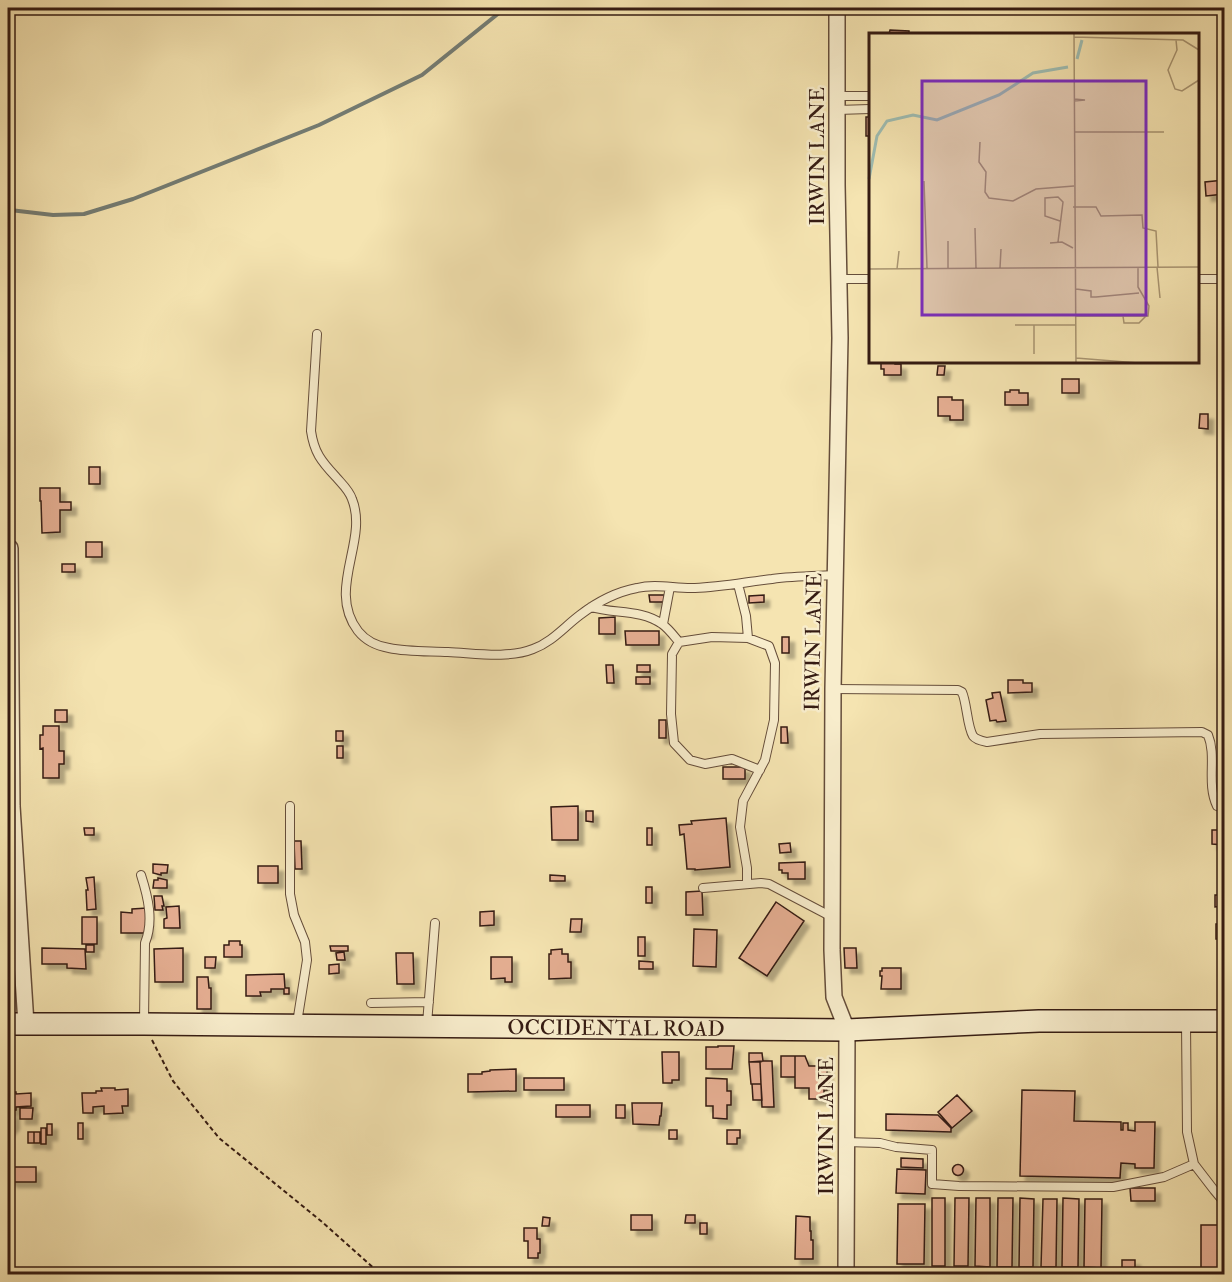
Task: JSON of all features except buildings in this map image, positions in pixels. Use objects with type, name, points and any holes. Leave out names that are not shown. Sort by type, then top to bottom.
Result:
[{"type":"street","name":"IRWIN LANE","points":[[837,8],[840,338],[832,689],[832,950],[834,997],[847,1030],[846,1275]]},
{"type":"street","points":[[10,548],[17,1024]]},
{"type":"street","name":"OCCIDENTAL ROAD","points":[[17,1024],[847,1030],[1039,1021],[1224,1021]]},
{"type":"lane","points":[[837,103],[869,96]]},
{"type":"lane","points":[[837,103],[869,109]]},
{"type":"lane","points":[[839,279],[869,279]]},
{"type":"lane","points":[[1199,279],[1224,279]]},
{"type":"lane","points":[[317,334],[311,431],[313,445],[321,460],[345,487],[352,499],[356,528],[346,582],[347,608],[359,631],[370,642],[388,648],[502,655],[532,650],[554,638],[579,615],[603,599],[625,590],[645,586],[693,588],[835,575]]},
{"type":"lane","points":[[738,584],[746,616],[748,638]]},
{"type":"lane","points":[[663,624],[670,587]]},
{"type":"lane","points":[[591,607],[602,611],[650,617],[663,624],[679,642]]},
{"type":"lane","points":[[679,642],[712,637],[748,638],[769,646],[775,663],[774,720],[765,760],[742,801],[740,827],[747,868],[747,884]]},
{"type":"lane","points":[[679,642],[672,654],[671,714],[674,743],[690,760],[705,764],[732,759],[760,770]]},
{"type":"lane","points":[[832,689],[960,691],[964,696],[973,735],[987,742],[1040,734],[1202,732],[1208,735],[1211,742],[1211,779],[1214,799],[1217,806],[1224,809]]},
{"type":"lane","points":[[290,806],[290,894],[294,915],[305,942],[307,960],[297,1025]]},
{"type":"lane","points":[[141,875],[148,896],[150,932],[145,943],[144,1024]]},
{"type":"lane","points":[[703,888],[770,884],[832,917]]},
{"type":"lane","points":[[427,1026],[435,923]]},
{"type":"lane","points":[[371,1003],[429,1002]]},
{"type":"lane","points":[[1186,1021],[1187,1132],[1194,1164],[1224,1202]]},
{"type":"lane","points":[[846,1142],[880,1143],[911,1149],[932,1150],[932,1184],[959,1186],[1113,1188],[1164,1177],[1194,1164]]},
{"type":"path","points":[[144,1024],[173,1081],[219,1138],[378,1271],[390,1275]]},
{"type":"waterway","points":[[8,209],[53,215],[84,214],[133,199],[319,125],[422,75],[499,13],[510,8]]}]
